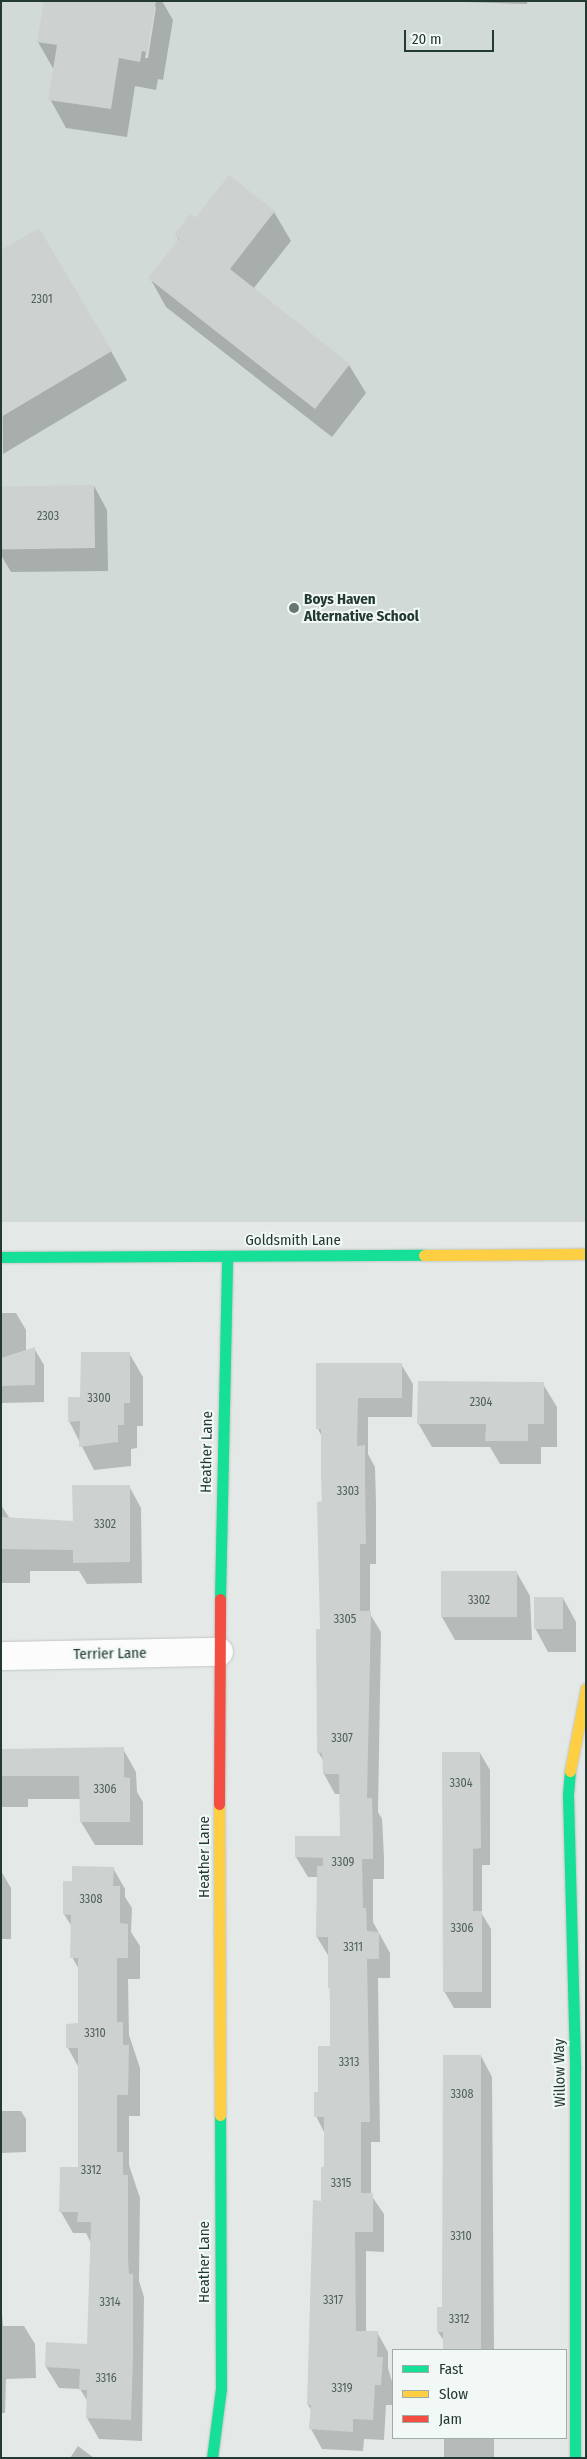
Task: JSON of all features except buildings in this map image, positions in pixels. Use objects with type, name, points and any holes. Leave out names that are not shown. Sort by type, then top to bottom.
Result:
[{"type":"street","name":"Goldsmith Lane","points":[[1,1257],[586,1254]]},
{"type":"street","name":"Heather Lane","points":[[212,2458],[220,2389],[219,1652],[227,1256]]},
{"type":"street","name":"Terrier Lane","points":[[1,1656],[219,1652]]},
{"type":"street","name":"Willow Way","points":[[575,2458],[575,2069],[568,1795],[572,1752],[586,1689]]},
{"type":"shaded area","name":"Boys Haven Alternative School","points":[[1,1],[586,1],[586,1222],[1,1222]]},
{"type":"traffic: fast","points":[[1,1257],[424,1255]]},
{"type":"traffic: fast","points":[[220,1599],[227,1256]]},
{"type":"traffic: fast","points":[[570,1771],[568,1795],[575,2069],[575,2458]]},
{"type":"traffic: fast","points":[[212,2458],[221,2389],[220,2115]]},
{"type":"traffic: slow","points":[[424,1255],[586,1254]]},
{"type":"traffic: slow","points":[[570,1771],[586,1689]]},
{"type":"traffic: slow","points":[[219,1804],[220,2115]]},
{"type":"traffic: jam","points":[[219,1804],[220,1599]]},
{"type":"place","name":"Boys Haven Alternative School","points":[[294,608]]}]
